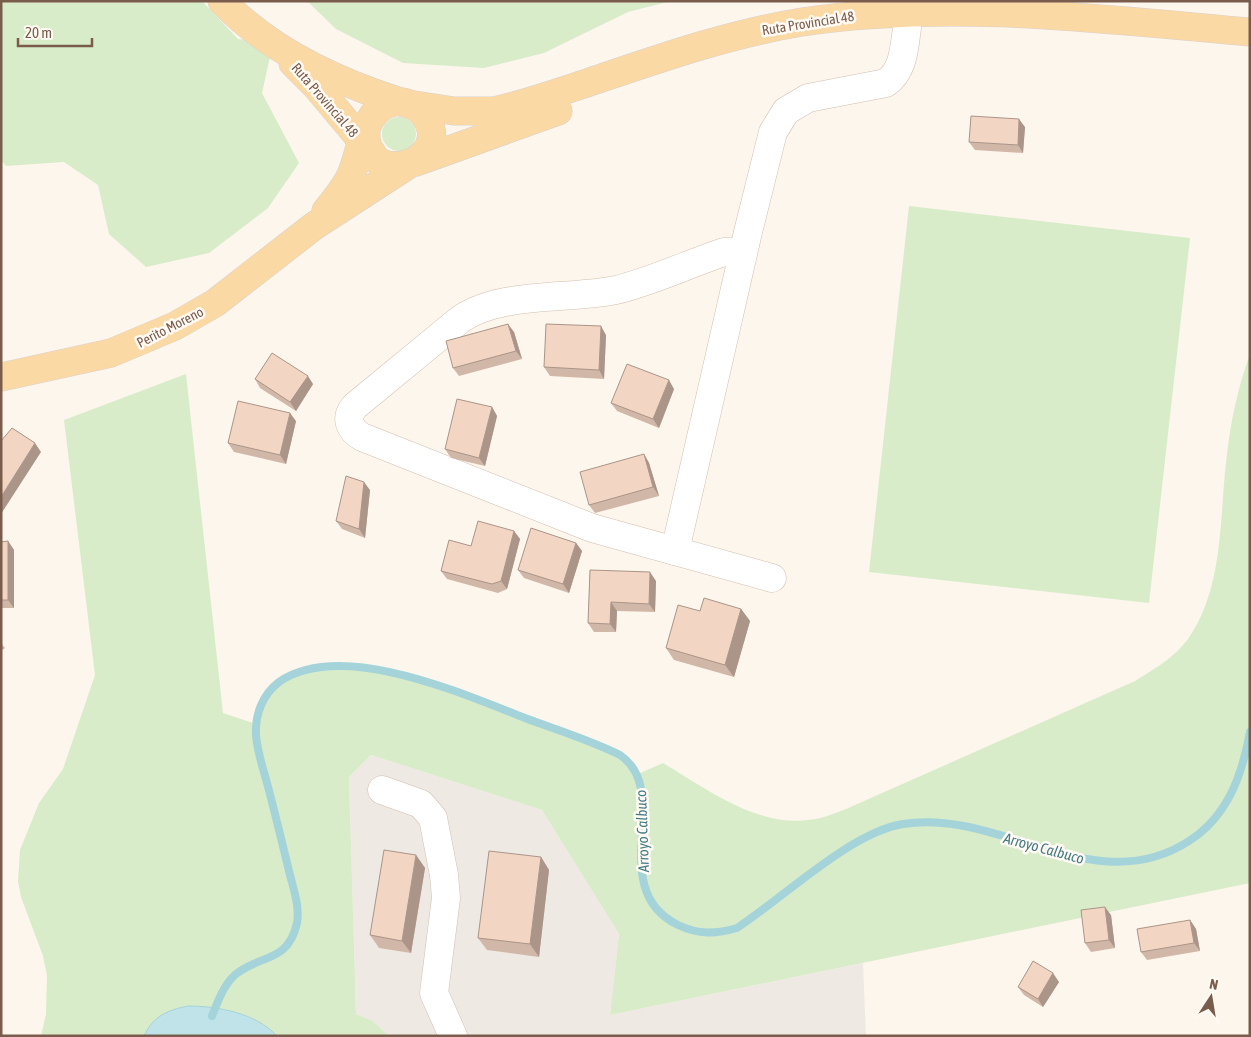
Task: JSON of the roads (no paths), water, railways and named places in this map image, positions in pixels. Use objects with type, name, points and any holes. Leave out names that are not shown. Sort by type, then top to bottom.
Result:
[{"type":"main road","name":"Ruta Provincial 48","points":[[222,1],[232,12],[273,43],[391,166],[412,163],[710,58],[757,46],[907,19],[1250,50]]},
{"type":"main road","name":"Ruta Provincial 48","points":[[368,144],[368,121],[385,104],[405,103],[454,111],[494,110],[519,105],[731,37],[825,18],[907,19],[1013,12],[1250,32]]},
{"type":"main road","name":"Ruta Provincial 48","points":[[273,43],[342,81],[405,103],[422,112],[430,126],[430,142],[422,156],[412,163]]},
{"type":"main road","name":"Perito Moreno","points":[[314,226],[350,178],[368,144]]},
{"type":"main road","name":"Perito Moreno","points":[[1,377],[110,354],[175,326],[220,299],[314,226],[412,163]]},
{"type":"street","points":[[676,551],[745,242],[770,141],[778,121],[786,111],[808,98],[886,84],[895,77],[900,68],[907,19]]},
{"type":"street","points":[[745,242],[724,252],[613,290],[493,304],[474,311],[457,322],[355,406],[349,416],[351,429],[362,437],[592,528],[772,578]]},
{"type":"street","points":[[382,790],[421,804],[433,818],[444,875],[446,898],[434,993],[453,1036]]},
{"type":"water","points":[[188,1006],[223,1009],[247,1016],[268,1028],[277,1036],[144,1036],[152,1023],[162,1015]]},
{"type":"waterway","name":"Arroyo Calbuco","points":[[212,1016],[222,993],[232,978],[245,968],[280,951],[293,936],[297,923],[296,897],[259,753],[256,728],[258,713],[264,699],[273,687],[279,682],[305,670],[335,666],[368,668],[402,675],[469,696],[620,755],[635,771],[641,792],[643,815],[641,865],[645,888],[656,909],[678,925],[700,932],[737,928],[818,868],[862,839],[903,824],[940,823],[976,828],[1083,858],[1118,862],[1154,857],[1189,841],[1214,819],[1223,807],[1237,779],[1243,764],[1250,732]]}]
